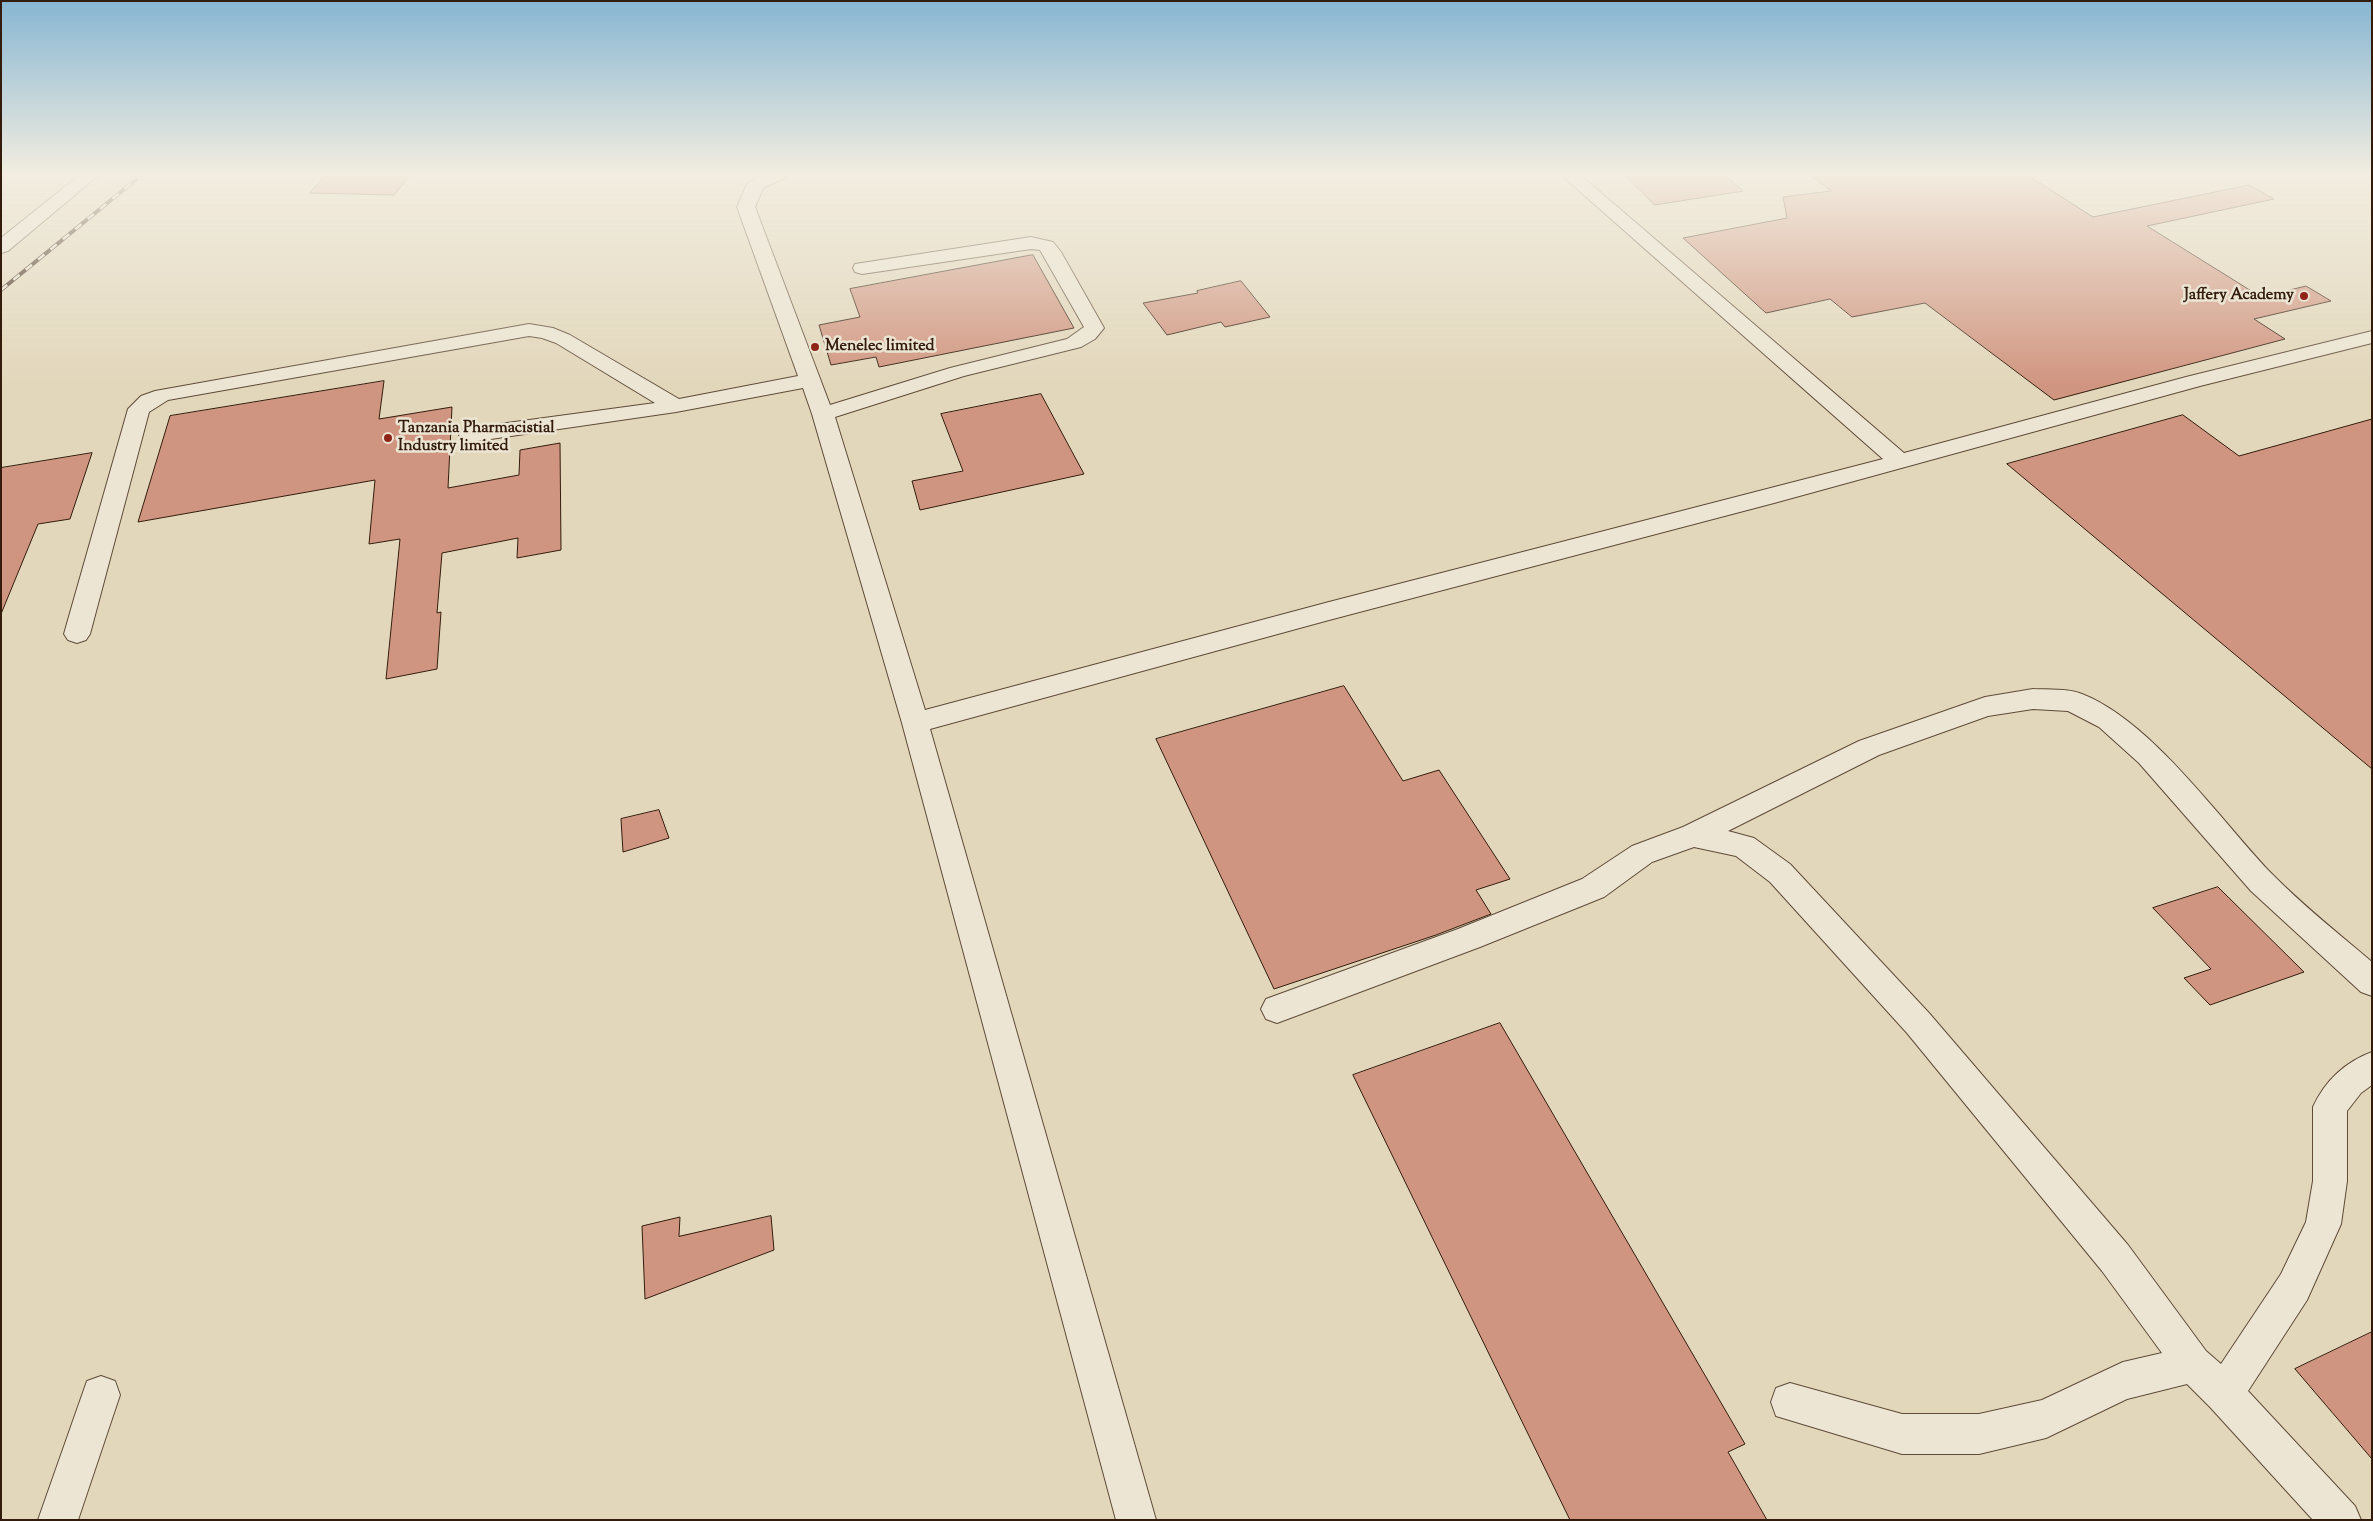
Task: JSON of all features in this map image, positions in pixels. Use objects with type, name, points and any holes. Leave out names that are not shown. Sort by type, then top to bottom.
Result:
[{"type":"street","points":[[760,244],[823,414],[915,723],[1136,1520]]},
{"type":"street","points":[[862,268],[1025,244]]},
{"type":"street","points":[[823,414],[972,368],[1074,342],[1088,335],[1094,328],[1052,252],[1046,246],[1037,244]]},
{"type":"street","points":[[1649,244],[1899,461]]},
{"type":"street","points":[[77,634],[139,409],[149,401],[162,395],[529,330],[546,332],[563,338],[676,406]]},
{"type":"street","points":[[915,723],[1329,611],[1766,498],[2193,381],[2372,337]]},
{"type":"street","points":[[470,435],[676,406],[810,380]]},
{"type":"street","points":[[1277,1009],[1469,938],[1593,888],[1642,854],[1692,835],[1869,748],[1976,710],[2033,700],[2074,701],[2108,720],[2149,756],[2261,882],[2372,982]]},
{"type":"street","points":[[1692,835],[1744,846],[1780,873],[1918,1023],[2115,1258],[2193,1364],[2224,1393],[2341,1520]]},
{"type":"street","points":[[2224,1393],[2294,1287],[2324,1224],[2330,1181],[2330,1107],[2349,1082],[2372,1067]]},
{"type":"street","points":[[1790,1402],[1902,1434],[1979,1434],[2046,1419],[2123,1381],[2193,1364]]},
{"type":"street","points":[[58,1520],[101,1395]]},
{"type":"building","points":[[1690,244],[2176,244],[2261,297],[2306,286],[2331,301],[2254,319],[2285,339],[2054,400],[1925,303],[1852,317],[1830,299],[1766,313]]},
{"type":"building","points":[[1033,255],[1074,328],[879,367],[876,357],[831,365],[819,325],[860,317],[850,289]]},
{"type":"building","points":[[1241,281],[1270,317],[1225,327],[1221,322],[1167,335],[1143,303],[1198,293],[1197,291]]},
{"type":"building","points":[[384,381],[379,419],[452,407],[448,488],[519,475],[520,450],[560,443],[561,550],[517,558],[518,538],[442,553],[437,613],[441,612],[437,669],[386,679],[400,539],[369,544],[375,480],[138,522],[170,416]]},
{"type":"building","points":[[1041,394],[1084,474],[920,510],[912,481],[963,471],[941,414]]},
{"type":"building","points":[[2183,415],[2239,456],[2372,419],[2372,769],[2007,464]]},
{"type":"building","points":[[92,453],[70,519],[38,524],[1,614],[1,468]]},
{"type":"building","points":[[1344,686],[1403,781],[1439,770],[1510,879],[1476,890],[1491,914],[1436,935],[1274,989],[1156,739]]},
{"type":"building","points":[[659,810],[669,838],[623,852],[621,819]]},
{"type":"building","points":[[2218,887],[2304,972],[2210,1005],[2184,978],[2211,969],[2153,908]]},
{"type":"building","points":[[1500,1023],[1745,1444],[1728,1452],[1767,1520],[1570,1520],[1353,1075]]},
{"type":"building","points":[[771,1216],[774,1250],[645,1299],[642,1226],[680,1217],[679,1236]]},
{"type":"building","points":[[2372,1332],[2372,1459],[2295,1369]]},
{"type":"railway","points":[[1,290],[57,244]]},
{"type":"place","name":"Jaffery Academy","points":[[2304,296]]},
{"type":"place","name":"Menelec limited","points":[[815,347]]},
{"type":"place","name":"Tanzania Pharmacistial Industry limited","points":[[388,438]]}]
